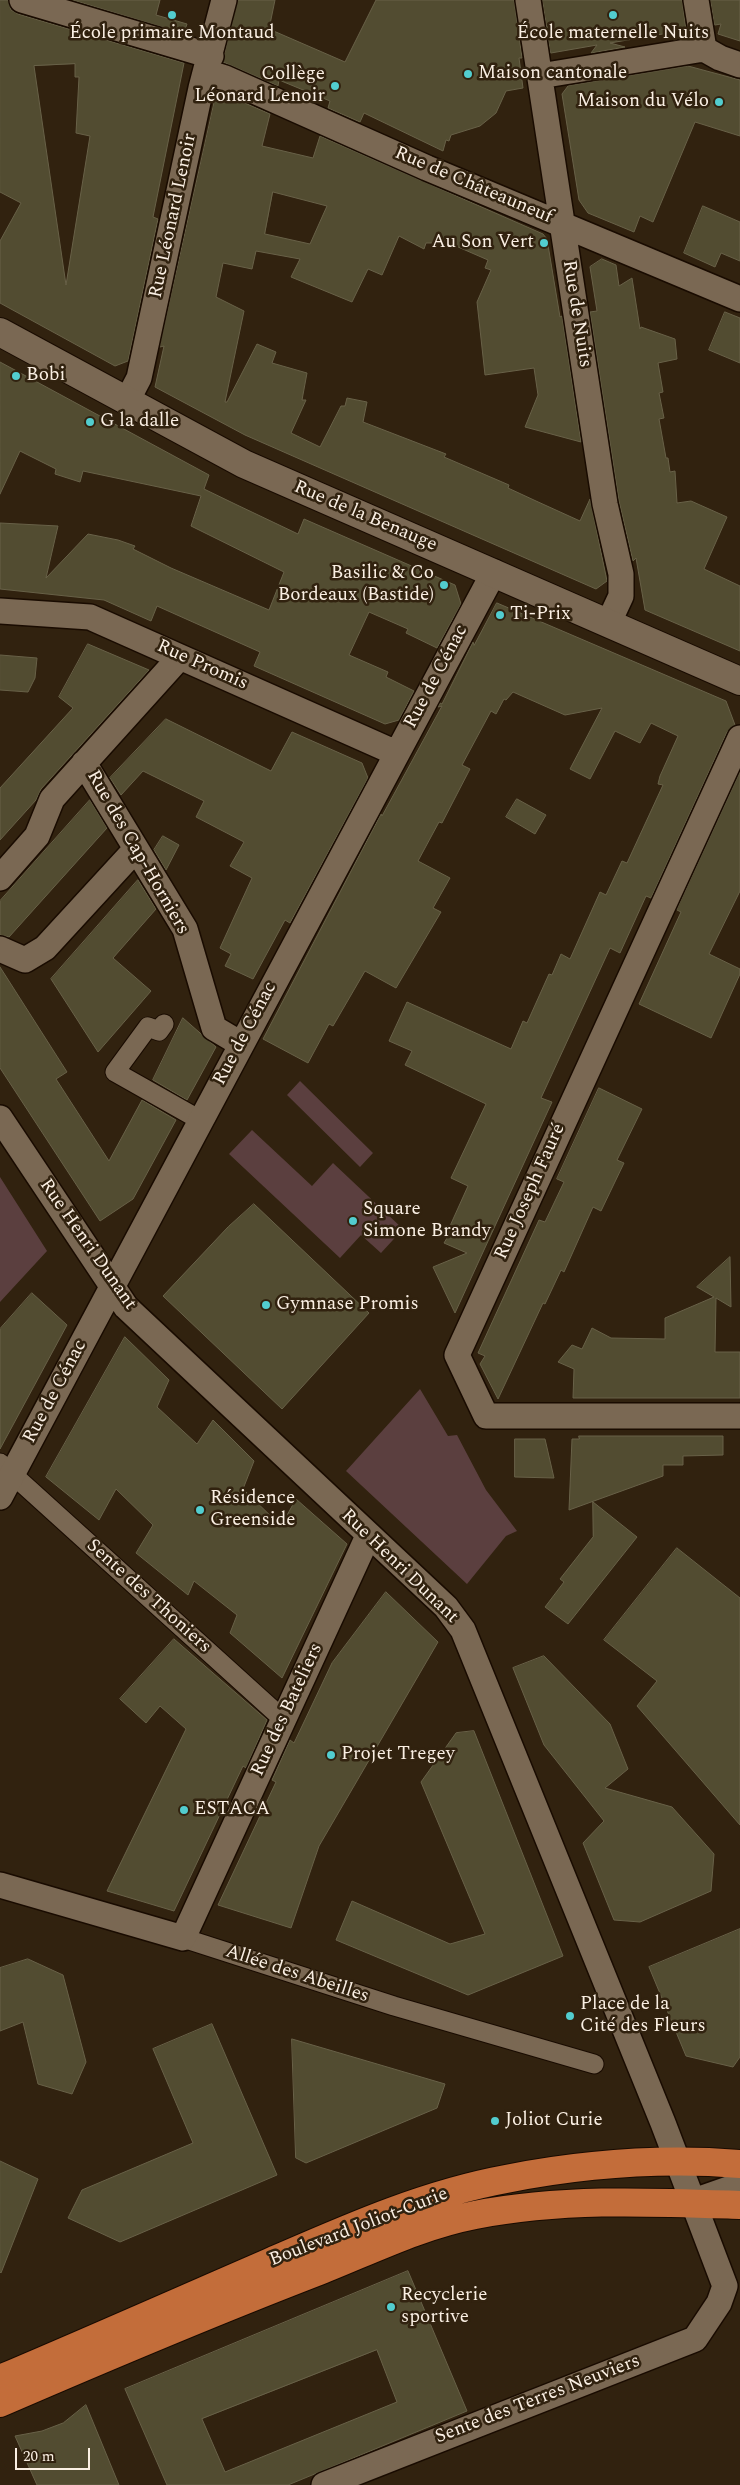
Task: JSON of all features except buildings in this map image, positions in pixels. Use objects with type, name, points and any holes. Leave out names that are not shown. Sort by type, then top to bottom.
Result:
[{"type":"main road","name":"Rue de la Benauge","points":[[0,332],[244,464],[740,681]]},
{"type":"main road","name":"Boulevard Joliot-Curie","points":[[0,2379],[329,2236],[409,2205],[505,2179],[593,2167],[677,2163],[740,2164]]},
{"type":"main road","name":"Boulevard Joliot-Curie","points":[[0,2403],[226,2307],[430,2225],[521,2208],[634,2201],[740,2205]]},
{"type":"street","name":"Rue de Châteauneuf","points":[[22,0],[208,64],[225,78],[427,168],[740,299]]},
{"type":"street","name":"Rue Léonard Lenoir","points":[[127,401],[139,378],[208,64],[224,0]]},
{"type":"street","name":"Rue de Nuits","points":[[528,0],[605,504],[620,574],[621,596],[608,624]]},
{"type":"street","points":[[696,0],[704,49]]},
{"type":"street","points":[[540,76],[704,49],[720,58],[740,65]]},
{"type":"street","name":"Rue de Cénac","points":[[0,1497],[6,1469],[112,1287],[494,572]]},
{"type":"street","name":"Rue Promis","points":[[0,611],[90,617],[396,753]]},
{"type":"street","points":[[0,878],[37,836],[52,799],[180,657]]},
{"type":"street","name":"Rue Joseph Fauré","points":[[740,738],[458,1355],[486,1416],[740,1416]]},
{"type":"street","name":"Rue des Cap-Horniers","points":[[84,763],[185,929],[214,1028],[241,1044]]},
{"type":"street","points":[[0,949],[25,960],[45,948],[136,849]]},
{"type":"street","points":[[164,1024],[160,1031],[148,1027],[115,1072],[200,1120]]},
{"type":"street","name":"Rue Henri Dunant","points":[[0,1118],[126,1307],[368,1536],[446,1607],[463,1630],[725,2286]]},
{"type":"street","name":"Sente des Thoniers","points":[[6,1469],[284,1720]]},
{"type":"street","name":"Rue des Bateliers","points":[[183,1938],[368,1536]]},
{"type":"street","name":"Allée des Abeilles","points":[[0,1885],[183,1938],[394,2006],[594,2064]]},
{"type":"street","points":[[691,2202],[731,2188],[740,2188]]},
{"type":"street","name":"Sente des Terres Neuviers","points":[[324,2485],[695,2339],[719,2303],[725,2286]]},
{"type":"shaded area","points":[[300,1081],[373,1153],[360,1167],[287,1095]]},
{"type":"shaded area","points":[[252,1130],[312,1186],[333,1163],[403,1229],[381,1253],[361,1235],[340,1258],[229,1154]]},
{"type":"shaded area","points":[[0,1177],[47,1251],[0,1302]]},
{"type":"shaded area","points":[[420,1389],[448,1436],[457,1435],[486,1490],[517,1531],[506,1536],[467,1584],[346,1471]]},
{"type":"place","name":"École primaire Montaud","points":[[172,15]]},
{"type":"place","name":"École maternelle Nuits","points":[[613,15]]},
{"type":"place","name":"Maison cantonale","points":[[468,74]]},
{"type":"place","name":"Collège Léonard Lenoir","points":[[335,86]]},
{"type":"place","name":"Maison du Vélo","points":[[719,102]]},
{"type":"place","name":"Au Son Vert","points":[[544,243]]},
{"type":"place","name":"Bobi","points":[[16,376]]},
{"type":"place","name":"G la dalle","points":[[90,422]]},
{"type":"place","name":"Basilic & Co Bordeaux (Bastide)","points":[[444,585]]},
{"type":"place","name":"Ti-Prix","points":[[500,615]]},
{"type":"place","name":"Square Simone Brandy","points":[[353,1221]]},
{"type":"place","name":"Gymnase Promis","points":[[266,1305]]},
{"type":"place","name":"Résidence Greenside","points":[[200,1510]]},
{"type":"place","name":"Projet Tregey","points":[[331,1755]]},
{"type":"place","name":"ESTACA","points":[[184,1810]]},
{"type":"place","name":"Place de la Cité des Fleurs","points":[[570,2016]]},
{"type":"place","name":"Joliot Curie","points":[[495,2121]]},
{"type":"place","name":"Recyclerie sportive","points":[[391,2307]]}]
